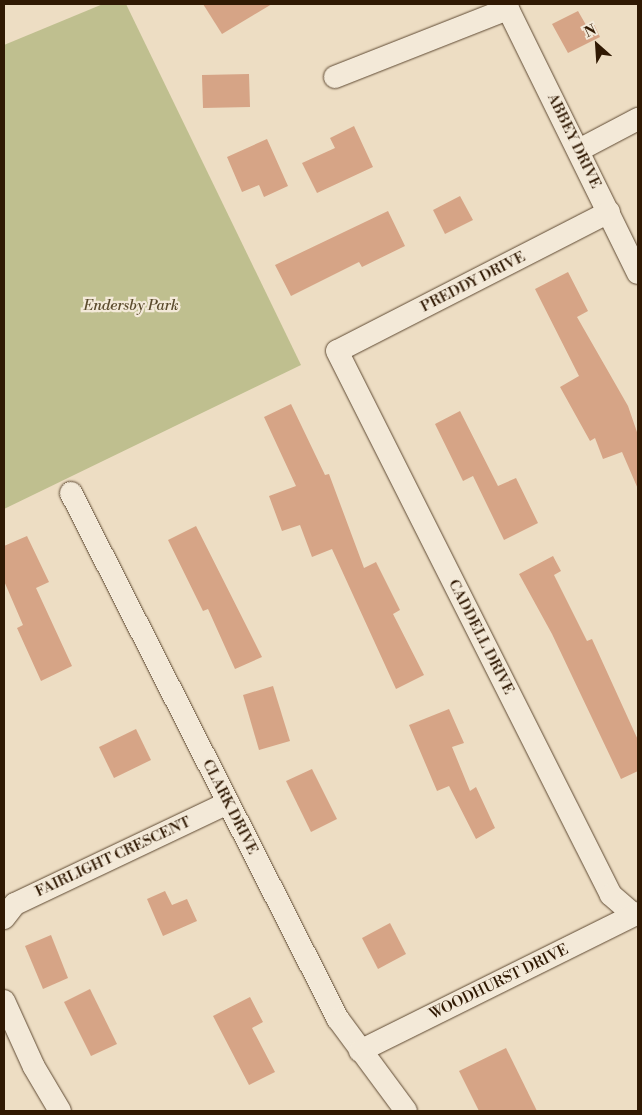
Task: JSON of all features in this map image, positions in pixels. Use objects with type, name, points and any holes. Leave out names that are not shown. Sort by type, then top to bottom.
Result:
[{"type":"street","name":"ABBEY DRIVE","points":[[335,77],[509,6],[638,273]]},
{"type":"street","points":[[579,150],[638,120]]},
{"type":"street","name":"PREDDY DRIVE","points":[[337,351],[609,212]]},
{"type":"street","name":"CADDELL DRIVE","points":[[337,351],[611,895],[636,914]]},
{"type":"street","name":"CLARK DRIVE","points":[[71,493],[338,1019],[406,1111]]},
{"type":"street","name":"FAIRLIGHT CRESCENT","points":[[4,918],[15,904],[228,803]]},
{"type":"street","name":"WOODHURST DRIVE","points":[[360,1051],[636,914]]},
{"type":"street","points":[[4,1001],[34,1067],[60,1111]]},
{"type":"green space","name":"Endersby Park","points":[[103,4],[126,4],[301,365],[4,509],[4,45]]},
{"type":"building","points":[[203,4],[272,4],[222,34]]},
{"type":"building","points":[[578,11],[586,25],[593,22],[600,37],[568,53],[552,24]]},
{"type":"building","points":[[249,74],[250,107],[203,108],[202,75]]},
{"type":"building","points":[[354,126],[373,167],[317,193],[302,163],[335,148],[330,138]]},
{"type":"building","points":[[267,139],[288,186],[264,197],[259,185],[242,192],[227,157]]},
{"type":"building","points":[[460,196],[473,220],[445,234],[433,210]]},
{"type":"building","points":[[388,211],[405,246],[362,267],[359,262],[291,296],[275,265]]},
{"type":"building","points":[[568,272],[588,311],[577,317],[628,406],[638,435],[638,489],[622,452],[603,459],[595,438],[590,441],[560,387],[579,376],[535,289]]},
{"type":"building","points":[[291,404],[325,475],[329,474],[364,568],[376,562],[400,610],[393,614],[424,675],[396,689],[332,549],[312,557],[300,525],[282,531],[269,496],[296,486],[264,417]]},
{"type":"building","points":[[460,411],[498,486],[516,478],[538,523],[504,540],[473,476],[463,481],[435,424]]},
{"type":"building","points":[[196,526],[262,657],[235,669],[208,609],[203,611],[168,540]]},
{"type":"building","points":[[27,536],[49,582],[36,588],[72,666],[41,681],[17,628],[23,625],[4,581],[4,546]]},
{"type":"building","points":[[553,556],[561,571],[554,575],[587,641],[592,639],[638,740],[638,771],[621,779],[552,634],[519,574]]},
{"type":"building","points":[[273,686],[290,741],[259,750],[243,695]]},
{"type":"building","points":[[449,709],[464,743],[452,747],[470,791],[476,787],[495,828],[476,839],[449,786],[437,791],[409,725]]},
{"type":"building","points":[[136,729],[151,760],[114,778],[99,747]]},
{"type":"building","points":[[312,769],[337,819],[311,832],[286,781]]},
{"type":"building","points":[[165,891],[172,905],[187,899],[197,921],[163,936],[147,899]]},
{"type":"building","points":[[390,923],[406,954],[378,969],[362,938]]},
{"type":"building","points":[[51,935],[68,978],[43,989],[25,946]]},
{"type":"building","points":[[90,989],[117,1044],[91,1056],[64,1002]]},
{"type":"building","points":[[250,997],[263,1022],[252,1028],[275,1072],[249,1085],[213,1016]]},
{"type":"building","points":[[506,1048],[537,1111],[479,1111],[459,1071]]}]
